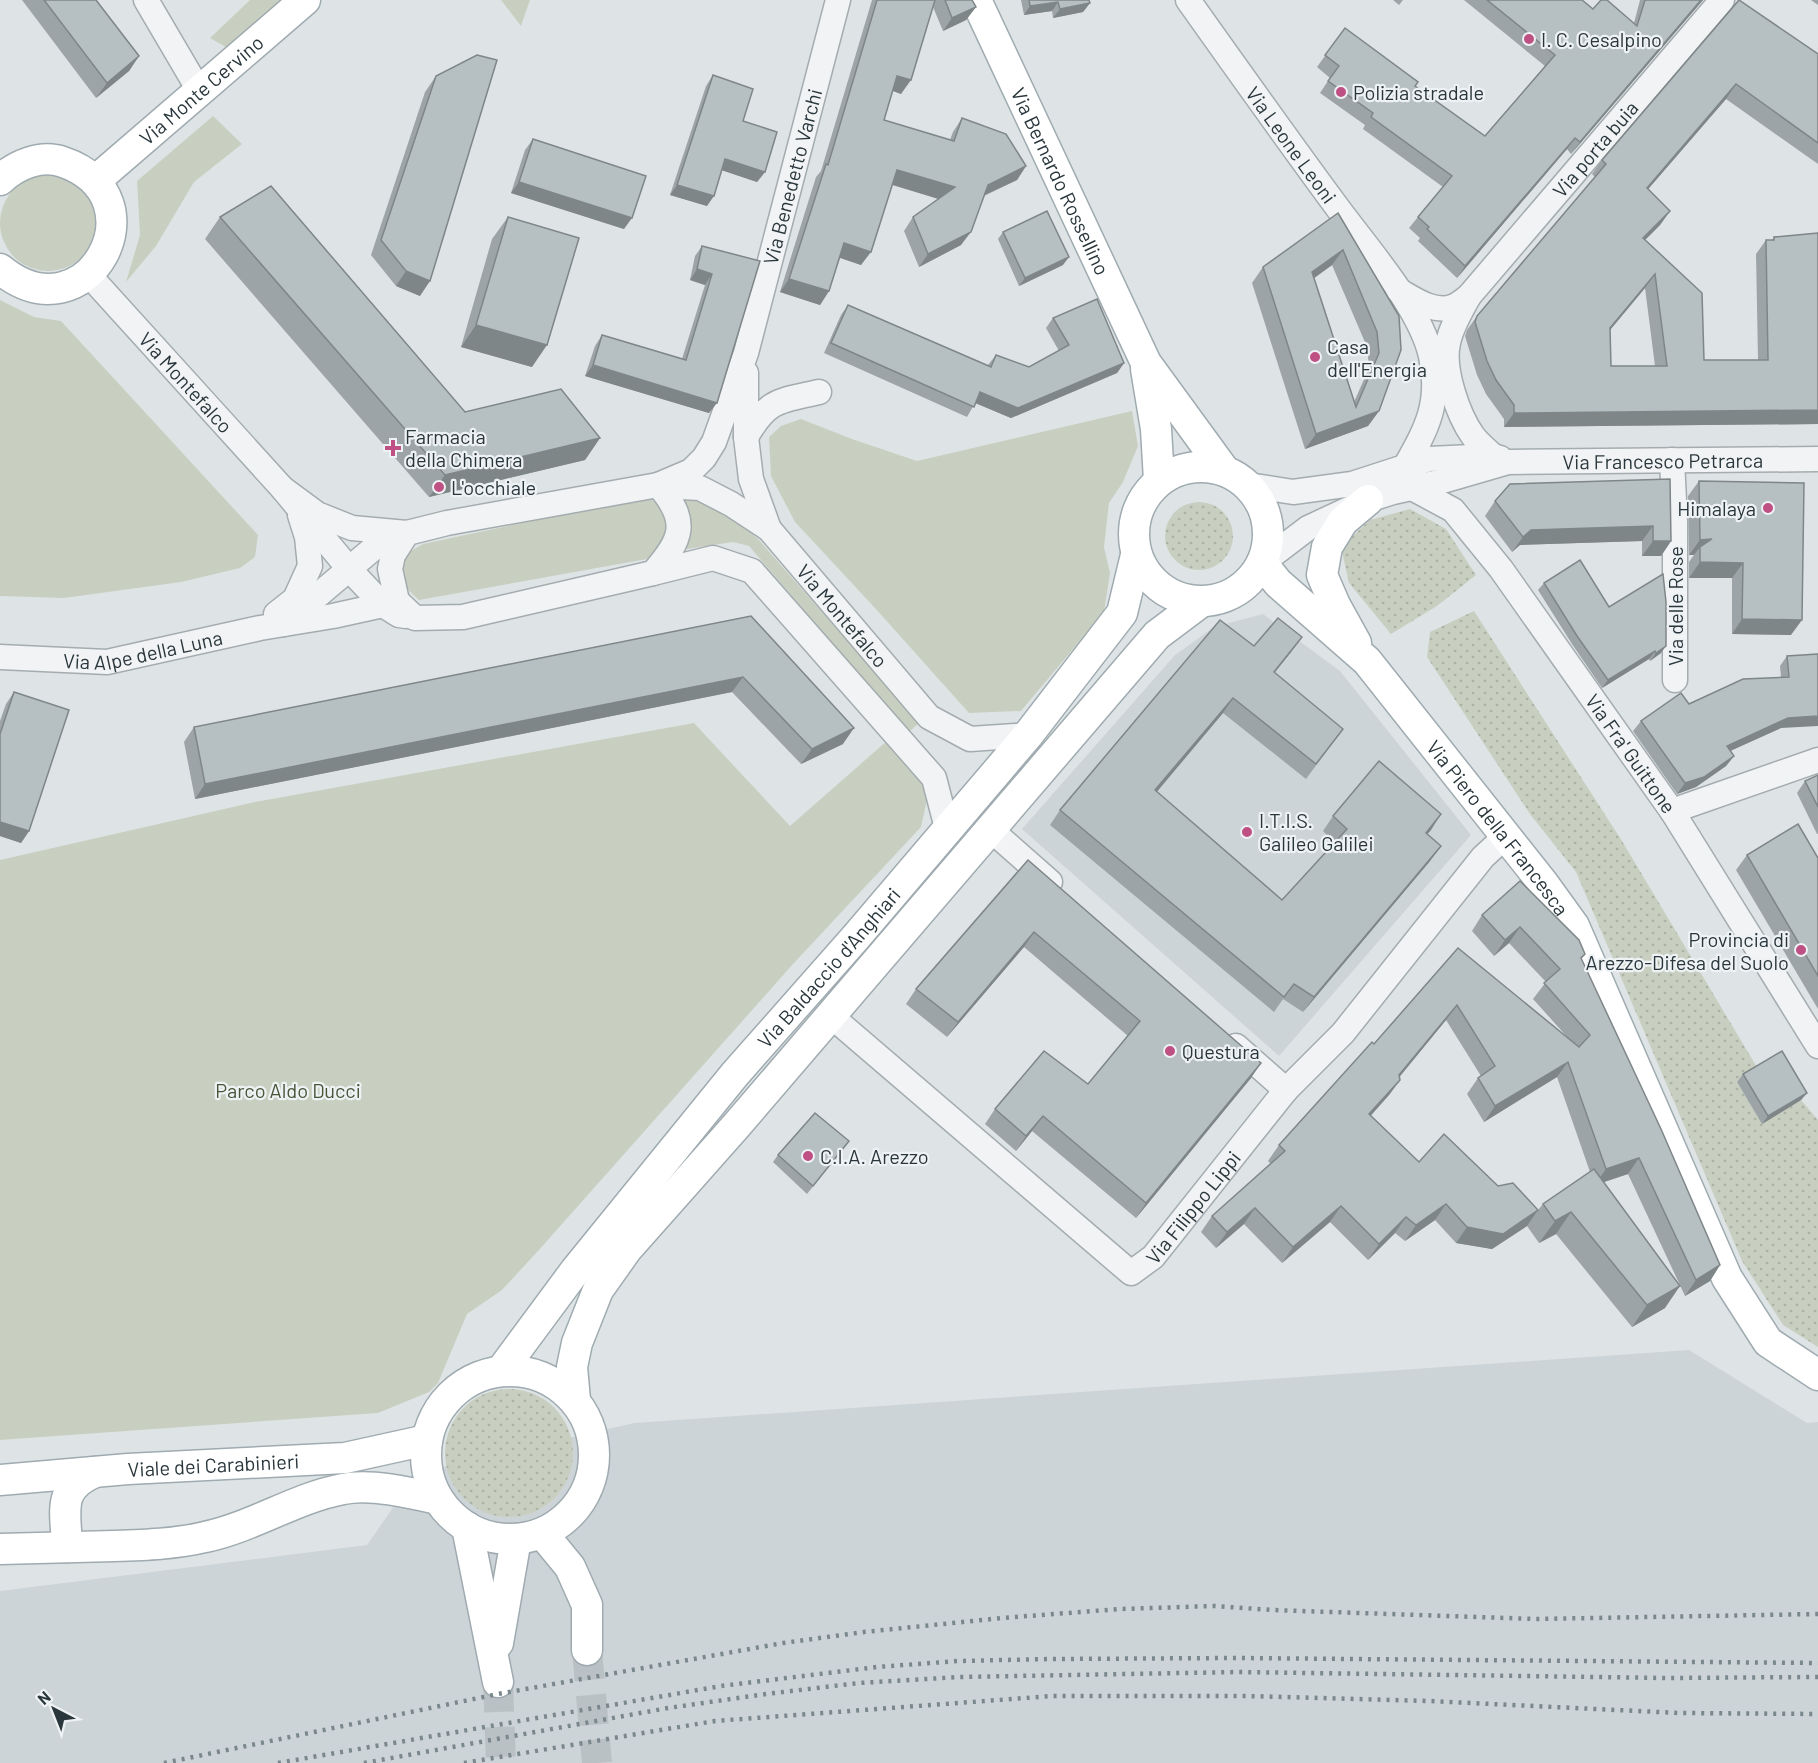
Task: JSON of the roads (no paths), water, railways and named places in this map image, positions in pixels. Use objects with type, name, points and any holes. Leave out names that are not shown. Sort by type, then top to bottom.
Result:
[{"type":"main road","name":"Via Monte Cervino","points":[[95,181],[305,0]]},
{"type":"main road","name":"Via Bernardo Rossellino","points":[[976,0],[1146,363]]},
{"type":"main road","points":[[0,178],[18,166],[39,160],[59,160],[79,167],[95,181],[107,198],[112,218],[110,239],[102,258],[88,274],[71,284],[52,289],[32,288],[14,280],[0,269]]},
{"type":"main road","points":[[1146,363],[1236,478],[1261,502],[1268,522],[1268,543],[1262,563],[1251,579],[1237,591],[1220,599],[1202,602],[1180,599],[1161,589],[1146,574],[1136,555],[1133,535],[1136,514],[1145,495],[1159,480],[1179,469],[1202,466],[1236,478]]},
{"type":"main road","points":[[1146,363],[1156,429],[1159,480]]},
{"type":"main road","points":[[1366,661],[1335,605],[1322,575],[1327,547],[1343,521],[1368,500]]},
{"type":"main road","name":"Via Baldaccio d'Anghiari","points":[[501,1371],[575,1271],[735,1074],[1028,735],[1122,613],[1136,555]]},
{"type":"main road","name":"Via Piero della Francesca","points":[[1262,563],[1278,583],[1366,661],[1506,836],[1574,926],[1727,1278],[1768,1342],[1818,1375]]},
{"type":"main road","name":"Via Baldaccio d'Anghiari","points":[[575,1400],[572,1367],[578,1343],[598,1290],[627,1249],[831,1016],[1157,635],[1202,602]]},
{"type":"main road","points":[[501,1371],[522,1371],[554,1382],[575,1400],[585,1415],[594,1448],[592,1474],[582,1499],[571,1513],[558,1524],[529,1536],[491,1537],[467,1527],[451,1515],[438,1499],[430,1481],[426,1461],[427,1440],[436,1414],[453,1393],[475,1378],[501,1371]]},
{"type":"main road","name":"Viale dei Carabinieri","points":[[0,1480],[95,1472],[345,1458],[427,1440]]},
{"type":"main road","points":[[67,1547],[66,1499],[69,1490],[83,1477],[95,1472]]},
{"type":"main road","points":[[0,1549],[174,1543],[204,1538],[317,1496],[345,1488],[393,1490],[438,1499]]},
{"type":"main road","points":[[467,1527],[498,1682],[498,1637],[529,1536]]},
{"type":"main road","points":[[529,1536],[570,1567],[586,1605],[587,1650]]},
{"type":"street","points":[[147,0],[200,92]]},
{"type":"street","name":"Via Benedetto Varchi","points":[[658,485],[691,471],[705,458],[714,442],[746,353],[838,0]]},
{"type":"street","name":"Via Leone Leoni","points":[[1188,0],[1398,290],[1419,324],[1431,355],[1435,391],[1431,418],[1409,478]]},
{"type":"street","name":"Via porta buia","points":[[1469,296],[1722,0]]},
{"type":"street","name":"Via Montefalco","points":[[88,274],[383,605],[399,615],[415,618],[463,617],[713,558],[752,572],[934,778],[947,828]]},
{"type":"street","points":[[1398,290],[1435,308],[1452,307],[1469,296]]},
{"type":"street","points":[[1439,482],[1467,447],[1448,374],[1447,344],[1469,296]]},
{"type":"street","name":"Via Benedetto Varchi","points":[[746,353],[746,437],[751,479],[768,529]]},
{"type":"street","points":[[746,437],[758,417],[768,407],[785,399],[819,392]]},
{"type":"street","name":"Via Francesco Petrarca","points":[[1262,563],[1308,528],[1368,500],[1393,492],[1428,459],[1467,447],[1501,459],[1818,459]]},
{"type":"street","name":"Via Francesco Petrarca","points":[[1236,478],[1293,492],[1409,478],[1439,482],[1501,459]]},
{"type":"street","name":"Via delle Rose","points":[[1672,460],[1675,521],[1675,680]]},
{"type":"street","name":"Via Fra' Guittone","points":[[1409,478],[1453,510],[1501,569],[1672,811],[1818,1046]]},
{"type":"street","points":[[652,573],[670,552],[679,533],[673,503],[658,485]]},
{"type":"street","name":"Via Montefalco","points":[[289,497],[317,514],[352,528],[407,533],[447,523],[658,485],[700,488],[731,504],[768,529],[929,717],[970,739],[1028,735]]},
{"type":"street","name":"Via Montefalco","points":[[260,628],[295,599],[310,566],[307,537],[289,497]]},
{"type":"street","points":[[284,624],[375,547],[407,533]]},
{"type":"street","points":[[407,533],[393,555],[390,569],[397,602],[415,618]]},
{"type":"street","name":"Via Alpe della Luna","points":[[0,657],[107,662],[260,628],[383,605]]},
{"type":"street","points":[[1672,811],[1818,760]]},
{"type":"street","points":[[991,830],[1062,893]]},
{"type":"street","name":"Via Filippo Lippi","points":[[831,1016],[1131,1273],[1153,1257],[1286,1090],[1343,1033],[1483,857],[1506,836]]},
{"type":"street","points":[[1223,1035],[1286,1090]]},
{"type":"tunnel","points":[[587,1650],[597,1763]]},
{"type":"tunnel","points":[[498,1682],[501,1763]]},
{"type":"railway","points":[[164,1763],[498,1694],[783,1643],[1002,1618],[1120,1609],[1214,1606],[1536,1619],[1818,1614]]},
{"type":"railway","points":[[278,1763],[721,1686],[877,1667],[958,1661],[1237,1658],[1818,1663]]},
{"type":"railway","points":[[364,1763],[668,1708],[859,1683],[960,1677],[1238,1672],[1665,1678],[1818,1677]]},
{"type":"railway","points":[[464,1763],[715,1721],[1052,1696],[1247,1696],[1429,1701],[1679,1713],[1818,1714]]},
{"type":"place","name":"I. C. Cesalpino","points":[[1529,39]]},
{"type":"place","name":"Polizia stradale","points":[[1341,92]]},
{"type":"place","name":"Casa dell'Energia","points":[[1315,357]]},
{"type":"place","name":"Farmacia della Chimera","points":[[393,448]]},
{"type":"place","name":"L'occhiale","points":[[439,487]]},
{"type":"place","name":"Himalaya","points":[[1768,508]]},
{"type":"place","name":"I.T.I.S. Galileo Galilei","points":[[1247,832]]},
{"type":"place","name":"Provincia di Arezzo-Difesa del Suolo","points":[[1801,950]]},
{"type":"place","name":"Questura","points":[[1170,1051]]},
{"type":"place","name":"C.I.A. Arezzo","points":[[808,1156]]},
{"type":"park label","name":"Parco Aldo Ducci","points":[[288,1090]]}]
